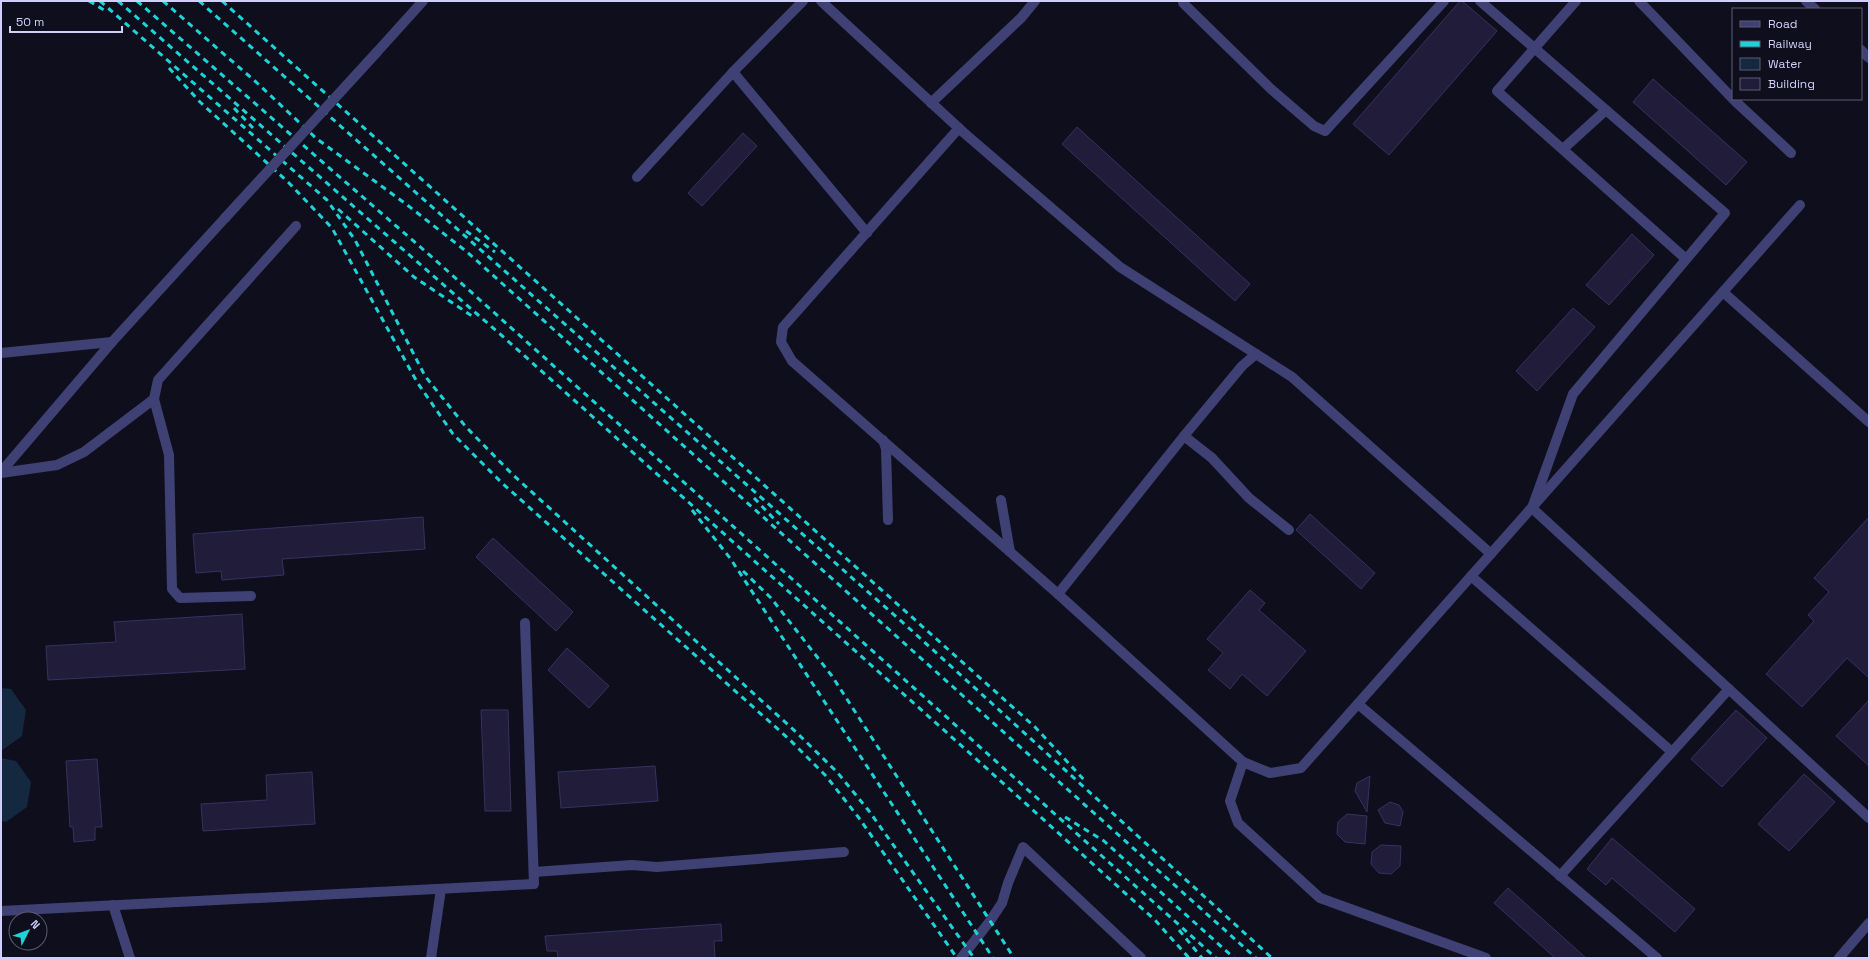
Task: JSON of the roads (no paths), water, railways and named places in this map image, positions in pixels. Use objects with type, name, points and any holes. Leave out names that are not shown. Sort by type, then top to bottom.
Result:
[{"type":"street","points":[[1,473],[112,342],[423,1]]},
{"type":"street","points":[[637,177],[734,72],[803,1]]},
{"type":"street","points":[[821,1],[931,103],[1120,268],[1292,377],[1491,554]]},
{"type":"street","points":[[931,103],[1015,23],[1035,1]]},
{"type":"street","points":[[1183,1],[1183,3],[1271,89],[1314,126],[1325,132],[1444,1]]},
{"type":"street","points":[[1480,1],[1725,213],[1573,394],[1532,508]]},
{"type":"street","points":[[1576,1],[1497,91],[1686,258]]},
{"type":"street","points":[[1638,1],[1732,99]]},
{"type":"street","points":[[734,72],[867,233]]},
{"type":"street","points":[[1733,100],[1791,153]]},
{"type":"street","points":[[1563,149],[1606,110]]},
{"type":"street","points":[[959,128],[783,328],[780,342],[792,361],[1058,594],[1243,762],[1270,773],[1301,768],[1800,205]]},
{"type":"street","points":[[251,596],[180,598],[172,589],[169,455],[154,399],[158,380],[296,226]]},
{"type":"street","points":[[1723,292],[1869,422]]},
{"type":"street","points":[[1,353],[112,342]]},
{"type":"street","points":[[1058,594],[1184,436],[1242,366],[1256,354]]},
{"type":"street","points":[[1,473],[58,465],[84,452],[154,399]]},
{"type":"street","points":[[1184,436],[1212,458],[1248,498],[1289,530]]},
{"type":"street","points":[[882,440],[886,449],[888,520]]},
{"type":"street","points":[[1001,500],[1010,552]]},
{"type":"street","points":[[1532,508],[1869,818]]},
{"type":"street","points":[[1471,576],[1672,752]]},
{"type":"street","points":[[1,911],[534,884],[525,623]]},
{"type":"street","points":[[1560,876],[1729,689]]},
{"type":"street","points":[[1358,704],[1653,957]]},
{"type":"street","points":[[1243,762],[1230,801],[1238,824],[1320,898],[1486,958]]},
{"type":"street","points":[[961,958],[1002,903],[1008,883],[1023,847],[1141,958]]},
{"type":"street","points":[[534,872],[632,865],[656,867],[844,852]]},
{"type":"street","points":[[431,958],[441,889]]},
{"type":"street","points":[[113,905],[130,958]]},
{"type":"street","points":[[1839,958],[1869,923]]},
{"type":"water","points":[[1,688],[11,689],[26,710],[22,736],[1,751]]},
{"type":"water","points":[[1,758],[16,761],[31,782],[27,807],[6,822],[1,821]]},
{"type":"railway","points":[[89,1],[104,10]]},
{"type":"railway","points":[[100,1],[327,200],[355,240],[425,376],[466,427],[512,474],[796,732],[837,772],[869,811],[974,958]]},
{"type":"railway","points":[[118,1],[500,334],[964,748],[1155,920],[1189,958]]},
{"type":"railway","points":[[137,1],[433,258],[1216,958]]},
{"type":"railway","points":[[163,1],[256,82],[317,139],[406,204],[467,252],[1256,958]]},
{"type":"railway","points":[[199,1],[910,629],[1272,958]]},
{"type":"railway","points":[[222,1],[1035,727],[1086,782]]},
{"type":"railway","points":[[169,68],[200,102],[289,183],[332,228],[417,382],[453,434],[502,483],[789,739],[826,776],[859,818],[957,958]]},
{"type":"railway","points":[[234,108],[253,128]]},
{"type":"railway","points":[[338,209],[414,277],[472,316]]},
{"type":"railway","points":[[466,231],[495,252]]},
{"type":"railway","points":[[754,498],[779,524]]},
{"type":"railway","points":[[692,510],[730,558],[993,958]]},
{"type":"railway","points":[[743,571],[771,598],[832,676],[1014,958]]},
{"type":"railway","points":[[1065,817],[1104,841],[1234,958]]},
{"type":"railway","points":[[1179,930],[1202,958]]}]
